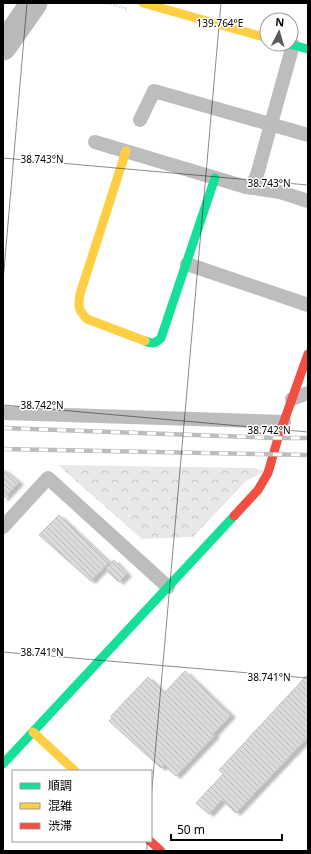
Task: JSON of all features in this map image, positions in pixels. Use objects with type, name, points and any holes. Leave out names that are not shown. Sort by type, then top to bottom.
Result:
[{"type":"street","points":[[142,3],[259,36]]},
{"type":"street","points":[[251,188],[257,175],[289,52]]},
{"type":"street","points":[[140,120],[154,91],[308,135]]},
{"type":"street","points":[[96,142],[215,178],[251,188],[280,192],[308,201]]},
{"type":"street","points":[[126,151],[80,294],[79,308],[81,314],[87,320],[151,343],[157,342],[161,338],[215,178]]},
{"type":"street","points":[[186,264],[308,305]]},
{"type":"street","points":[[3,764],[258,490],[268,474],[278,438],[308,354]]},
{"type":"street","points":[[292,399],[308,392]]},
{"type":"street","points":[[3,413],[284,422]]},
{"type":"street","points":[[3,527],[48,478],[168,587]]},
{"type":"street","points":[[33,732],[74,770]]},
{"type":"street","points":[[151,842],[161,851]]},
{"type":"green space","points":[[58,465],[253,468],[265,471],[246,481],[193,537],[142,539]]},
{"type":"building","points":[[3,469],[19,482],[3,499]]},
{"type":"building","points":[[59,515],[109,562],[91,581],[39,535]]},
{"type":"building","points":[[114,560],[127,574],[119,582],[105,569]]},
{"type":"building","points":[[185,671],[231,715],[213,734],[215,735],[176,776],[164,765],[161,768],[109,721],[112,718],[111,716],[148,677],[164,693]]},
{"type":"building","points":[[308,674],[308,737],[236,813],[222,800],[209,814],[196,803],[223,774],[219,770]]},
{"type":"waterway","points":[[3,47],[34,3]]},
{"type":"railway","points":[[3,428],[308,438]]},
{"type":"railway","points":[[3,449],[308,455]]},
{"type":"traffic: fast","points":[[299,47],[308,49]]},
{"type":"traffic: fast","points":[[145,341],[153,343],[161,338],[215,178]]},
{"type":"traffic: fast","points":[[3,764],[234,516]]},
{"type":"traffic: slow","points":[[143,3],[259,36]]},
{"type":"traffic: slow","points":[[126,151],[80,294],[79,305],[80,310],[87,319],[145,341]]},
{"type":"traffic: slow","points":[[33,732],[74,770]]},
{"type":"traffic: jam","points":[[234,516],[258,490],[268,473],[278,438],[308,354]]},
{"type":"traffic: jam","points":[[151,842],[161,851]]}]
